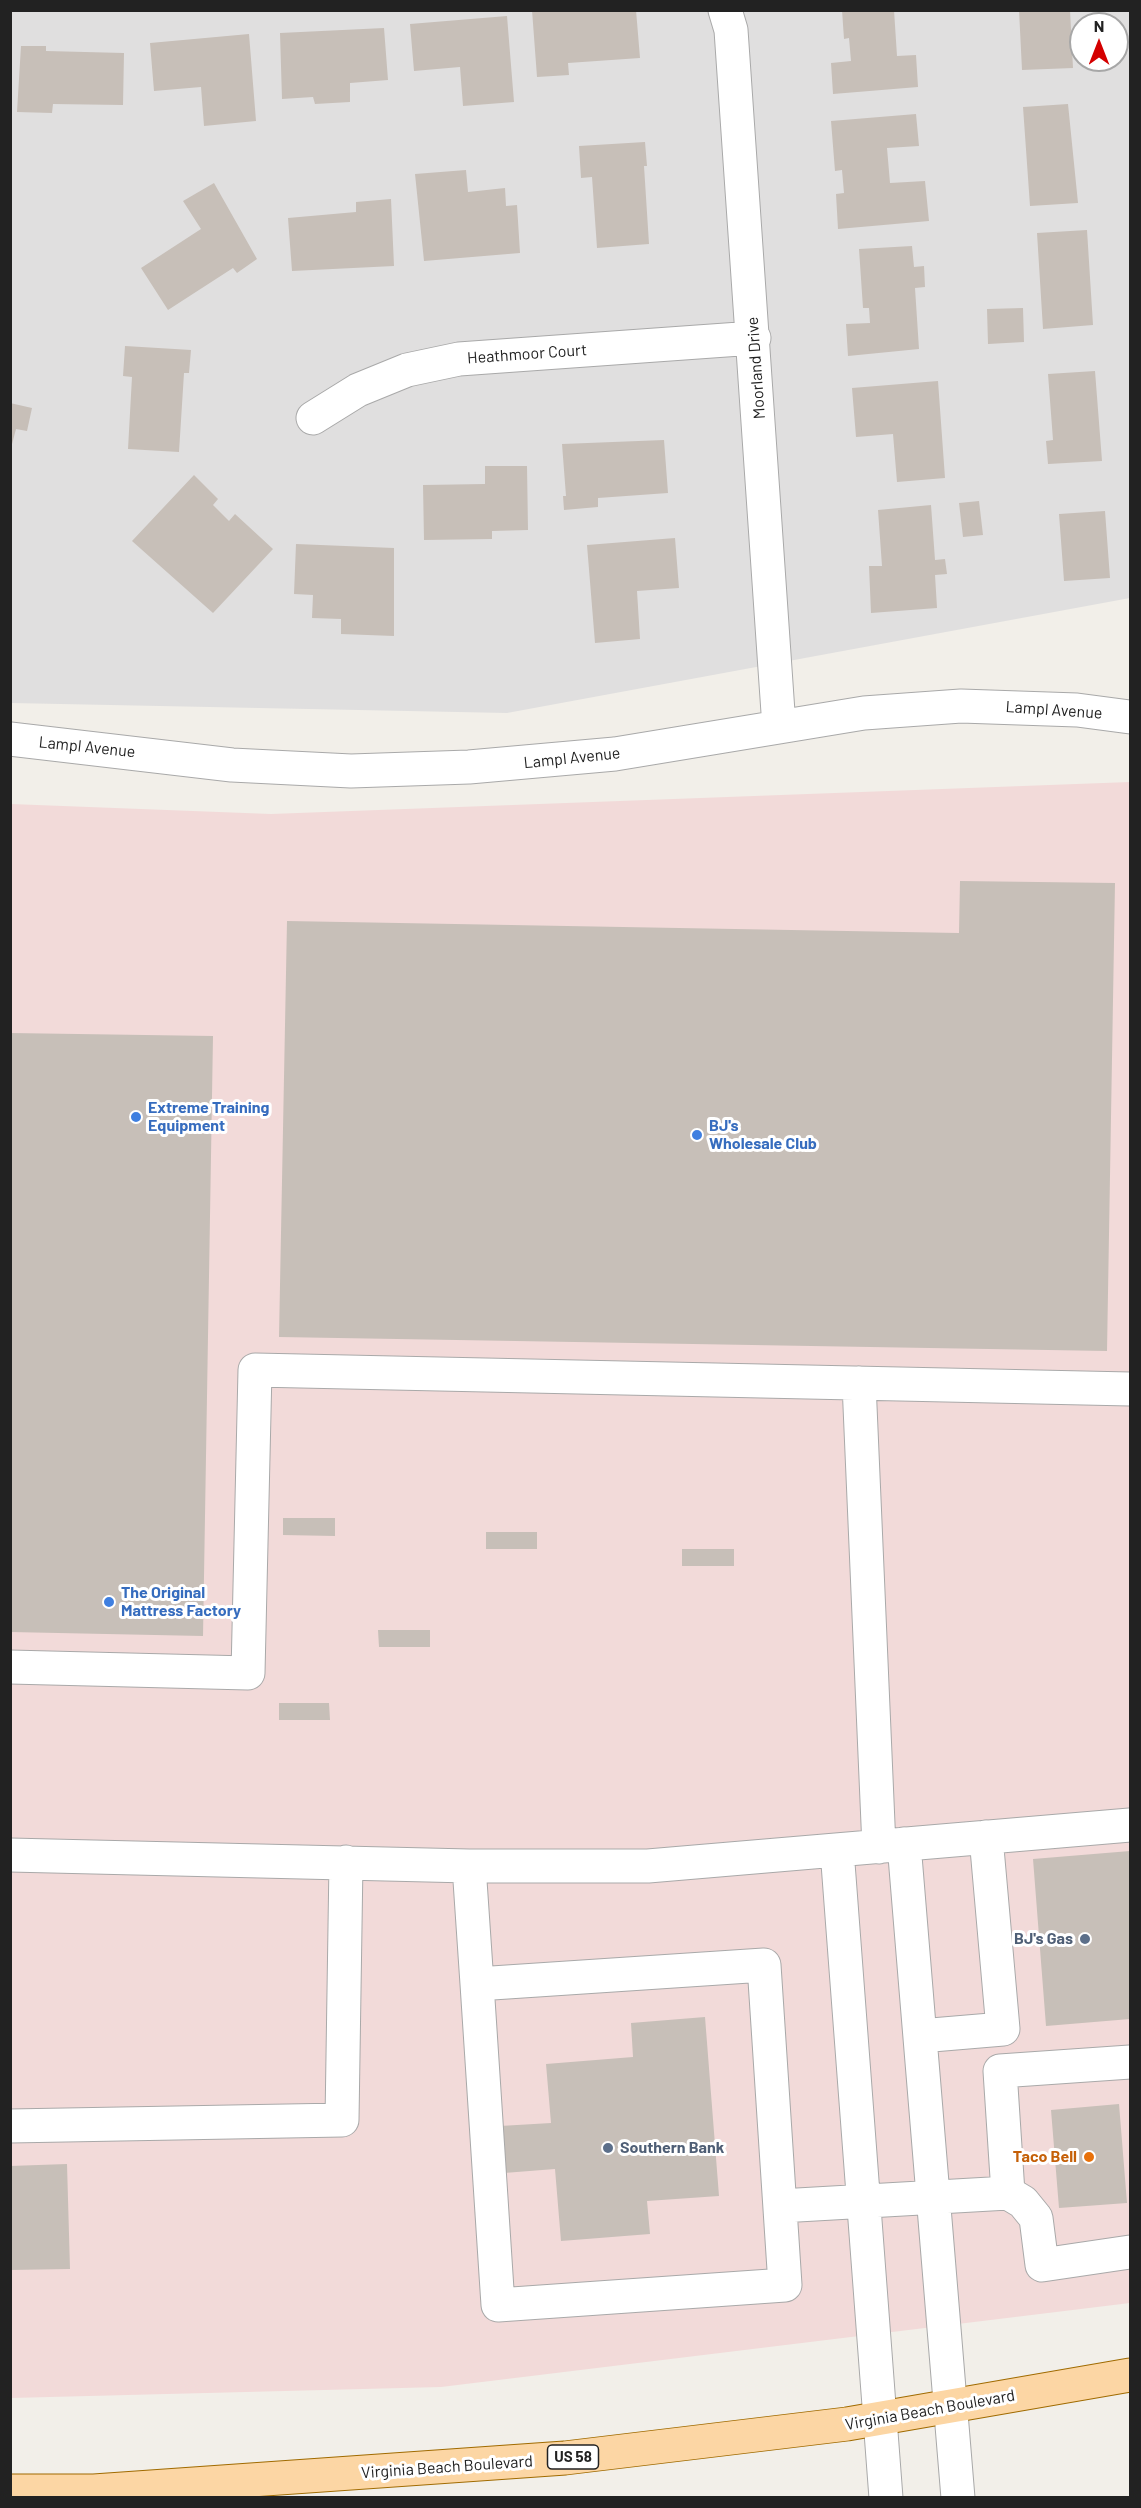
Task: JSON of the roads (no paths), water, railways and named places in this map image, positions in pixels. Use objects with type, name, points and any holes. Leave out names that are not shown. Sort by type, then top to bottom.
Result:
[{"type":"main road","name":"Virginia Beach Boulevard","points":[[10,2491],[93,2491],[565,2458],[880,2419],[1131,2375]]},
{"type":"street","name":"Moorland Drive","points":[[725,10],[731,30],[779,727]]},
{"type":"street","name":"Heathmoor Court","points":[[313,418],[358,390],[407,370],[459,359],[754,338]]},
{"type":"street","name":"Lampl Avenue","points":[[10,739],[232,765],[351,771],[469,767],[615,754],[864,713],[961,706],[1077,710],[1131,717]]},
{"type":"street","points":[[10,1667],[248,1673],[255,1370],[1131,1389]]},
{"type":"street","points":[[859,1383],[892,1845],[920,2036],[958,2498]]},
{"type":"street","points":[[10,1855],[470,1866],[648,1866],[1131,1825]]},
{"type":"street","points":[[920,2036],[1004,2029],[986,1837]]},
{"type":"street","points":[[837,1850],[886,2498]]},
{"type":"street","points":[[10,2126],[342,2120],[346,1862]]},
{"type":"street","points":[[470,1866],[477,1984],[498,2305],[785,2286],[764,1965],[477,1984]]},
{"type":"street","points":[[1008,2193],[1000,2071],[1131,2062]]},
{"type":"street","points":[[780,2206],[1008,2193],[1023,2202],[1036,2218],[1042,2265],[1131,2252]]},
{"type":"place","name":"Extreme Training Equipment","points":[[136,1117]]},
{"type":"place","name":"BJ's Wholesale Club","points":[[697,1135]]},
{"type":"place","name":"The Original Mattress Factory","points":[[109,1602]]},
{"type":"place","name":"BJ's Gas","points":[[1085,1939]]},
{"type":"place","name":"Southern Bank","points":[[608,2148]]},
{"type":"place","name":"Taco Bell","points":[[1089,2157]]}]
